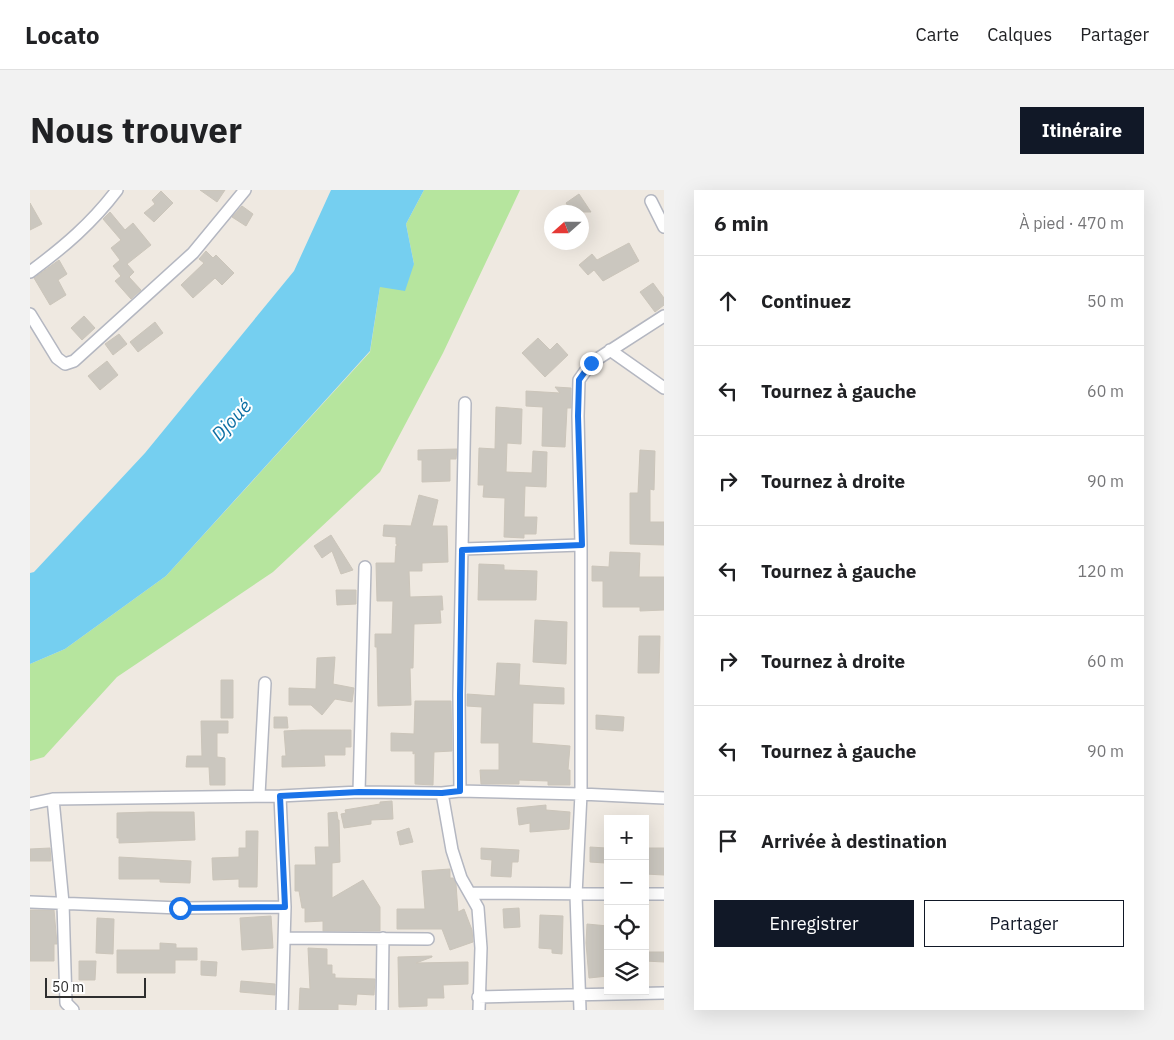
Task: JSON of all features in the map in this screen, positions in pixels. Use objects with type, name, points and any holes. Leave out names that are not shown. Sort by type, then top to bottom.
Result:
[{"type":"street","points":[[30,272],[60,250],[100,213],[117,190]]},
{"type":"street","points":[[30,314],[57,358],[65,364],[74,361],[192,253],[245,190]]},
{"type":"street","points":[[651,201],[664,226]]},
{"type":"street","points":[[580,1010],[578,996],[576,895],[582,794],[582,545],[578,416],[579,380],[591,363],[664,316]]},
{"type":"street","points":[[610,350],[664,388]]},
{"type":"street","points":[[460,791],[465,403]]},
{"type":"street","points":[[462,550],[582,545]]},
{"type":"street","points":[[359,792],[365,568]]},
{"type":"street","points":[[259,795],[265,683]]},
{"type":"street","points":[[30,804],[53,799],[280,796],[359,792],[442,793],[460,791],[664,798]]},
{"type":"street","points":[[442,793],[452,850],[461,878],[478,908],[481,948],[478,1010]]},
{"type":"street","points":[[280,796],[285,907],[282,1010]]},
{"type":"street","points":[[53,799],[63,903],[66,1008]]},
{"type":"street","points":[[470,894],[604,894]]},
{"type":"street","points":[[649,894],[664,894]]},
{"type":"street","points":[[30,902],[180,908],[285,907]]},
{"type":"street","points":[[284,938],[428,939]]},
{"type":"street","points":[[382,1010],[383,938]]},
{"type":"street","points":[[478,997],[578,996],[664,992]]},
{"type":"green space","points":[[424,190],[520,190],[443,353],[380,472],[273,572],[117,677],[44,757],[30,761],[30,664],[65,649],[166,576],[370,352],[380,287],[414,264],[406,224]]},
{"type":"water","name":"Djoué","points":[[331,190],[424,190],[406,224],[414,264],[405,291],[380,287],[370,351],[166,576],[65,649],[30,664],[30,573],[34,572],[145,453],[294,271]]},
{"type":"building","points":[[200,190],[225,190],[217,202]]},
{"type":"building","points":[[161,191],[173,203],[154,222],[144,213],[155,204],[152,200]]},
{"type":"building","points":[[579,194],[586,205],[567,205],[566,203]]},
{"type":"building","points":[[30,203],[42,224],[30,230]]},
{"type":"building","points":[[242,206],[253,214],[246,226],[232,217]]},
{"type":"building","points":[[110,212],[125,230],[133,223],[151,245],[127,264],[134,272],[129,277],[141,290],[131,299],[115,281],[121,276],[113,266],[120,260],[111,248],[121,240],[103,219]]},
{"type":"building","points":[[629,243],[639,261],[603,281],[594,270],[588,275],[579,265],[592,254],[597,260]]},
{"type":"building","points":[[206,251],[213,258],[216,255],[234,273],[222,285],[215,278],[193,298],[181,285],[204,263],[199,259]]},
{"type":"building","points":[[59,260],[67,274],[58,280],[66,295],[50,305],[34,278]]},
{"type":"building","points":[[653,283],[664,298],[664,305],[655,312],[640,292]]},
{"type":"building","points":[[84,316],[95,328],[82,340],[71,328]]},
{"type":"building","points":[[155,322],[163,333],[138,352],[130,342]]},
{"type":"building","points":[[119,334],[127,344],[113,355],[105,344]]},
{"type":"building","points":[[538,338],[550,350],[557,343],[568,355],[545,377],[522,353]]},
{"type":"building","points":[[107,361],[118,375],[100,390],[88,376]]},
{"type":"building","points":[[555,387],[571,388],[571,408],[567,408],[565,447],[542,446],[543,407],[526,406],[526,391],[560,393]]},
{"type":"building","points":[[496,407],[522,409],[521,444],[507,443],[506,472],[532,473],[533,451],[547,452],[546,487],[525,486],[524,517],[537,517],[536,534],[524,534],[524,538],[504,537],[505,498],[483,497],[484,485],[478,485],[479,448],[495,449]]},
{"type":"building","points":[[457,449],[456,459],[450,459],[450,481],[422,482],[422,460],[418,460],[418,450]]},
{"type":"building","points":[[640,450],[655,451],[654,490],[650,489],[650,522],[664,522],[664,545],[630,544],[630,493],[638,493]]},
{"type":"building","points":[[419,495],[438,500],[432,526],[447,526],[448,562],[422,563],[422,571],[409,571],[410,597],[442,596],[443,610],[440,610],[441,623],[414,624],[413,668],[410,668],[411,705],[378,706],[375,634],[392,634],[393,601],[377,601],[376,563],[395,563],[396,546],[399,545],[396,544],[396,537],[383,536],[384,525],[411,526]]},
{"type":"building","points":[[331,535],[353,570],[341,574],[332,551],[322,558],[314,546]]},
{"type":"building","points":[[610,552],[640,553],[639,577],[664,577],[664,610],[640,611],[640,607],[603,607],[603,581],[592,581],[592,566],[609,567]]},
{"type":"building","points":[[479,564],[504,565],[504,570],[537,571],[536,600],[478,600]]},
{"type":"building","points":[[336,590],[356,590],[356,604],[337,605]]},
{"type":"building","points":[[535,620],[567,622],[566,664],[533,662]]},
{"type":"building","points":[[639,636],[660,636],[659,673],[638,673]]},
{"type":"building","points":[[335,657],[333,684],[354,688],[352,702],[335,699],[322,715],[311,705],[289,705],[289,688],[316,689],[317,658]]},
{"type":"building","points":[[497,663],[520,664],[519,685],[564,688],[564,704],[533,703],[532,743],[570,746],[568,770],[570,770],[570,785],[548,785],[548,781],[519,780],[519,784],[481,784],[480,770],[499,770],[499,743],[481,743],[482,707],[467,706],[467,694],[495,696]]},
{"type":"building","points":[[221,680],[233,680],[233,718],[221,718]]},
{"type":"building","points":[[415,701],[451,701],[452,751],[434,752],[433,785],[415,784],[415,753],[413,754],[413,751],[391,751],[391,733],[414,734]]},
{"type":"building","points":[[596,715],[624,717],[623,731],[596,729]]},
{"type":"building","points":[[274,717],[287,717],[288,728],[274,728]]},
{"type":"building","points":[[201,721],[228,721],[228,733],[217,733],[217,757],[225,758],[225,785],[210,785],[209,767],[186,767],[187,756],[202,756]]},
{"type":"building","points":[[351,730],[351,747],[345,747],[345,755],[324,755],[325,766],[282,767],[282,756],[286,756],[284,731]]},
{"type":"building","points":[[392,801],[393,819],[371,820],[371,824],[344,828],[341,814],[346,813],[345,810]]},
{"type":"building","points":[[546,805],[546,810],[570,812],[569,829],[530,832],[530,823],[519,825],[517,808]]},
{"type":"building","points":[[194,812],[195,840],[119,843],[119,838],[117,838],[117,813]]},
{"type":"building","points":[[337,812],[339,820],[340,862],[332,863],[332,898],[363,880],[380,907],[380,931],[323,931],[323,921],[305,922],[305,908],[302,908],[299,891],[295,891],[295,865],[316,865],[315,847],[329,847],[328,813]]},
{"type":"building","points":[[409,828],[413,842],[400,845],[397,832]]},
{"type":"building","points":[[246,831],[258,831],[257,887],[239,887],[239,879],[213,880],[212,858],[239,857],[239,848],[246,848]]},
{"type":"building","points":[[590,847],[604,848],[604,863],[590,862]]},
{"type":"building","points":[[50,848],[51,861],[30,861],[30,849]]},
{"type":"building","points":[[481,848],[519,850],[518,862],[512,862],[511,877],[491,876],[492,860],[481,859]]},
{"type":"building","points":[[649,848],[664,848],[664,875],[649,874]]},
{"type":"building","points":[[119,857],[191,861],[190,883],[160,882],[160,879],[119,879]]},
{"type":"building","points":[[450,869],[450,878],[453,878],[456,884],[458,912],[464,909],[472,930],[473,942],[450,950],[442,929],[397,929],[397,909],[425,909],[422,871]]},
{"type":"building","points":[[519,908],[520,927],[504,928],[503,909]]},
{"type":"building","points":[[30,910],[54,910],[57,944],[54,944],[54,961],[30,961]]},
{"type":"building","points":[[540,915],[563,916],[562,954],[552,953],[552,949],[539,948]]},
{"type":"building","points":[[271,916],[273,948],[242,950],[240,918]]},
{"type":"building","points":[[97,918],[114,919],[113,954],[96,953]]},
{"type":"building","points":[[587,924],[604,926],[604,976],[589,978],[586,943]]},
{"type":"building","points":[[160,943],[176,944],[176,948],[197,948],[197,960],[175,960],[175,973],[117,973],[117,950],[160,950]]},
{"type":"building","points":[[308,948],[327,949],[327,965],[332,965],[332,974],[335,974],[335,978],[375,979],[374,995],[357,994],[356,1005],[338,1004],[338,1010],[299,1010],[300,988],[310,989]]},
{"type":"building","points":[[649,952],[664,952],[664,962],[649,961]]},
{"type":"building","points":[[432,956],[416,963],[468,962],[468,984],[443,985],[444,998],[427,998],[427,1006],[399,1007],[398,957]]},
{"type":"building","points":[[79,961],[96,961],[95,980],[79,980]]},
{"type":"building","points":[[201,961],[217,962],[216,976],[201,975]]},
{"type":"building","points":[[241,981],[275,984],[275,995],[240,992]]},
{"type":"route","points":[[180,908],[285,907],[280,796],[359,792],[442,793],[460,791],[462,550],[582,545],[578,416],[579,380],[591,363]]}]
